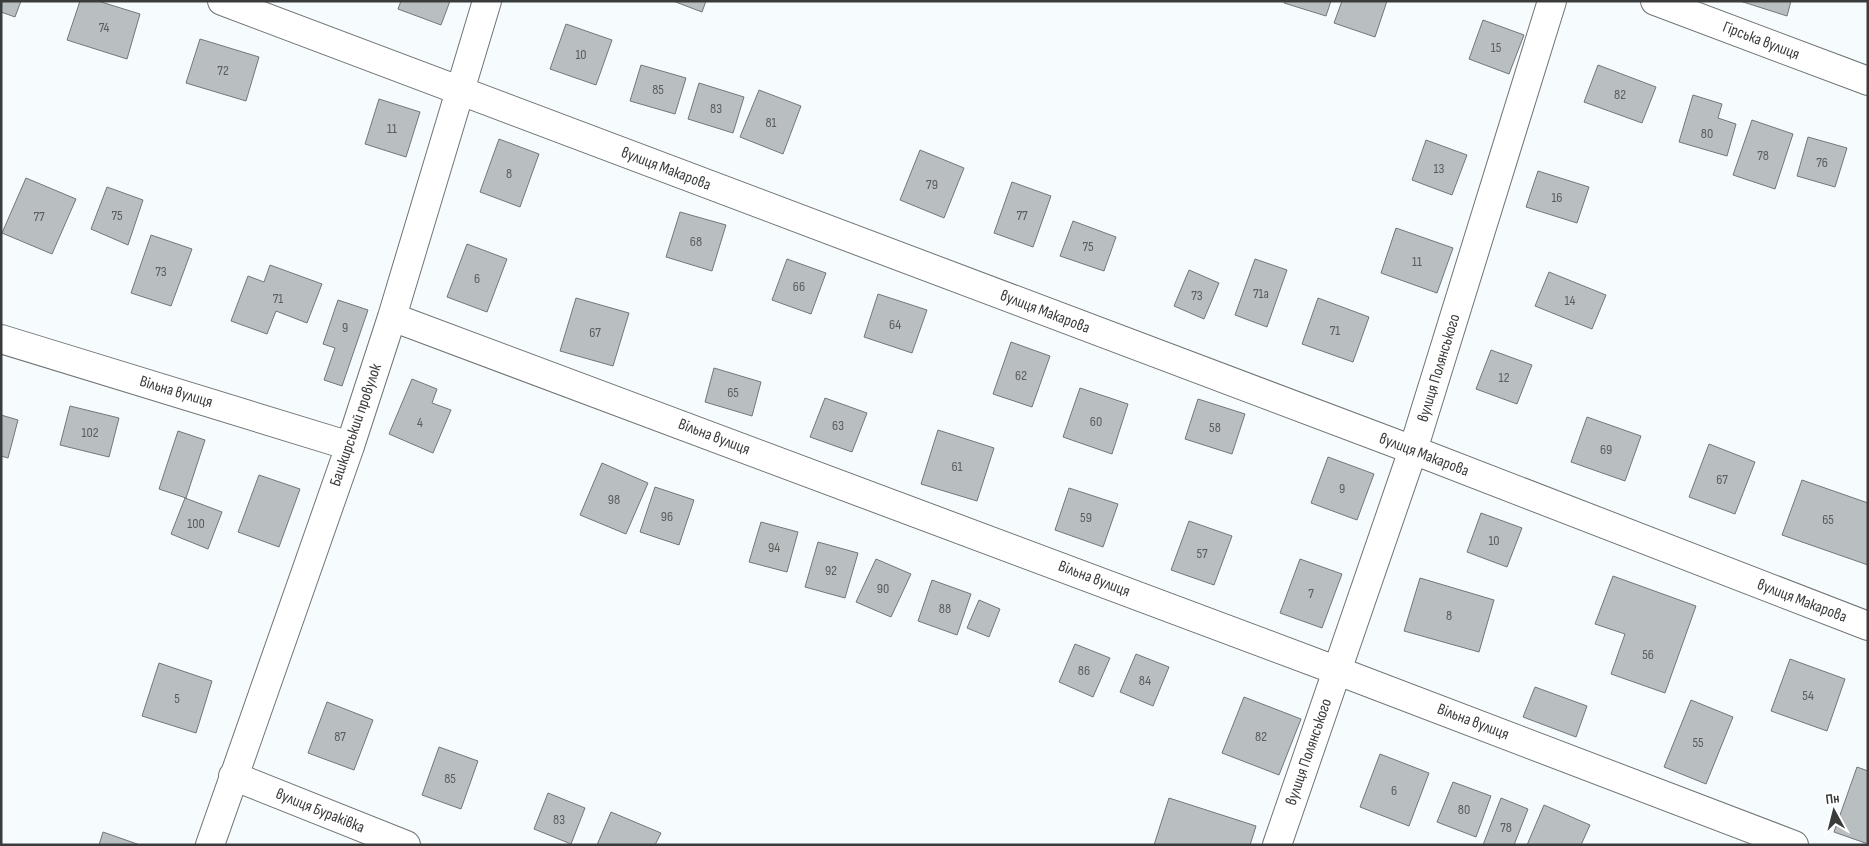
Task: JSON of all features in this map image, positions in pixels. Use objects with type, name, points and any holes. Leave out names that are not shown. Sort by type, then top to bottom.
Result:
[{"type":"street","name":"вулиця Макарова","points":[[222,1],[1413,450],[1868,626]]},
{"type":"street","name":"Башкирський провулок","points":[[210,845],[350,446],[392,317],[487,1]]},
{"type":"street","name":"вулиця Полянського","points":[[1277,845],[1413,450],[1552,1]]},
{"type":"street","name":"Гірська вулиця","points":[[1655,1],[1868,81]]},
{"type":"street","name":"Вільна вулиця","points":[[392,317],[1338,671],[1794,845]]},
{"type":"street","name":"Вільна вулиця","points":[[1,339],[350,446]]},
{"type":"street","name":"вулиця Бураківка","points":[[233,776],[406,845]]},
{"type":"building","points":[[1,1],[21,1],[15,17],[1,12]]},
{"type":"building","points":[[80,1],[98,1],[140,14],[127,59],[67,40]]},
{"type":"building","points":[[401,1],[450,1],[441,25],[398,9]]},
{"type":"building","points":[[673,1],[706,1],[702,12]]},
{"type":"building","points":[[1284,1],[1331,1],[1326,16],[1284,3]]},
{"type":"building","points":[[1342,1],[1387,1],[1375,37],[1334,23]]},
{"type":"building","points":[[1740,1],[1791,1],[1787,16]]},
{"type":"building","points":[[1483,20],[1524,35],[1509,74],[1469,59]]},
{"type":"building","points":[[566,24],[612,40],[596,85],[550,69]]},
{"type":"building","points":[[200,39],[259,57],[246,101],[186,83]]},
{"type":"building","points":[[641,65],[686,78],[675,114],[630,101]]},
{"type":"building","points":[[1598,65],[1656,87],[1642,123],[1584,102]]},
{"type":"building","points":[[699,83],[744,97],[733,133],[688,119]]},
{"type":"building","points":[[759,90],[801,106],[783,154],[740,137]]},
{"type":"building","points":[[1693,95],[1722,104],[1718,118],[1736,124],[1727,156],[1679,142]]},
{"type":"building","points":[[379,99],[420,112],[406,157],[365,144]]},
{"type":"building","points":[[1752,120],[1793,134],[1775,189],[1733,175]]},
{"type":"building","points":[[1808,137],[1847,148],[1835,187],[1797,176]]},
{"type":"building","points":[[499,139],[539,154],[520,207],[480,192]]},
{"type":"building","points":[[1426,140],[1467,155],[1452,195],[1412,180]]},
{"type":"building","points":[[920,150],[964,168],[944,218],[900,200]]},
{"type":"building","points":[[1538,171],[1589,187],[1577,223],[1526,207]]},
{"type":"building","points":[[26,178],[76,199],[52,254],[2,233]]},
{"type":"building","points":[[1012,182],[1051,196],[1033,247],[994,233]]},
{"type":"building","points":[[107,187],[143,200],[128,245],[91,229]]},
{"type":"building","points":[[680,212],[726,225],[712,271],[666,257]]},
{"type":"building","points":[[1073,221],[1116,237],[1104,271],[1060,256]]},
{"type":"building","points":[[1396,228],[1453,248],[1437,293],[1381,273]]},
{"type":"building","points":[[151,235],[192,249],[171,306],[131,293]]},
{"type":"building","points":[[467,244],[507,259],[487,312],[447,297]]},
{"type":"building","points":[[787,259],[826,273],[811,314],[772,300]]},
{"type":"building","points":[[1255,259],[1287,270],[1267,327],[1235,315]]},
{"type":"building","points":[[270,265],[322,284],[307,323],[276,311],[267,334],[231,321],[248,276],[264,282]]},
{"type":"building","points":[[1189,270],[1219,283],[1204,319],[1174,306]]},
{"type":"building","points":[[1549,272],[1606,295],[1592,329],[1535,306]]},
{"type":"building","points":[[878,294],[927,310],[912,353],[864,337]]},
{"type":"building","points":[[576,298],[629,313],[613,366],[560,351]]},
{"type":"building","points":[[1318,298],[1369,317],[1353,362],[1302,344]]},
{"type":"building","points":[[338,300],[368,310],[342,386],[324,380],[335,348],[323,344]]},
{"type":"building","points":[[1011,342],[1050,356],[1032,407],[993,394]]},
{"type":"building","points":[[1491,350],[1532,365],[1517,404],[1476,389]]},
{"type":"building","points":[[714,368],[761,382],[752,416],[705,402]]},
{"type":"building","points":[[412,379],[437,389],[432,403],[451,410],[433,453],[389,434]]},
{"type":"building","points":[[1080,388],[1128,404],[1112,454],[1063,437]]},
{"type":"building","points":[[825,398],[867,413],[852,452],[810,437]]},
{"type":"building","points":[[1198,399],[1245,414],[1232,454],[1185,439]]},
{"type":"building","points":[[70,406],[119,418],[109,457],[60,445]]},
{"type":"building","points":[[1,415],[18,420],[8,458],[1,456]]},
{"type":"building","points":[[1587,417],[1641,436],[1625,481],[1571,462]]},
{"type":"building","points":[[938,430],[994,448],[977,501],[921,484]]},
{"type":"building","points":[[178,431],[205,440],[186,498],[159,489]]},
{"type":"building","points":[[1709,444],[1755,462],[1735,514],[1689,497]]},
{"type":"building","points":[[1328,457],[1374,474],[1357,520],[1311,503]]},
{"type":"building","points":[[602,463],[648,483],[626,534],[580,515]]},
{"type":"building","points":[[259,475],[300,489],[279,547],[238,532]]},
{"type":"building","points":[[1802,480],[1868,503],[1868,565],[1782,535]]},
{"type":"building","points":[[655,487],[694,500],[679,545],[640,532]]},
{"type":"building","points":[[1069,488],[1118,504],[1103,547],[1055,530]]},
{"type":"building","points":[[185,498],[222,512],[208,549],[171,534]]},
{"type":"building","points":[[1481,513],[1522,528],[1507,567],[1467,552]]},
{"type":"building","points":[[1189,521],[1232,536],[1214,585],[1171,570]]},
{"type":"building","points":[[761,522],[798,532],[787,572],[749,562]]},
{"type":"building","points":[[818,542],[858,553],[845,598],[805,587]]},
{"type":"building","points":[[876,559],[911,574],[891,617],[856,602]]},
{"type":"building","points":[[1300,559],[1342,574],[1322,628],[1280,613]]},
{"type":"building","points":[[1613,576],[1696,606],[1665,693],[1611,674],[1625,634],[1595,624]]},
{"type":"building","points":[[1420,578],[1494,600],[1479,652],[1404,631]]},
{"type":"building","points":[[932,580],[971,594],[957,635],[918,621]]},
{"type":"building","points":[[979,600],[1000,609],[989,637],[967,628]]},
{"type":"building","points":[[1075,644],[1110,658],[1093,697],[1059,682]]},
{"type":"building","points":[[1136,654],[1169,667],[1153,706],[1120,692]]},
{"type":"building","points":[[1790,659],[1845,679],[1827,731],[1771,711]]},
{"type":"building","points":[[159,663],[212,681],[196,733],[142,716]]},
{"type":"building","points":[[1535,687],[1587,706],[1576,737],[1523,717]]},
{"type":"building","points":[[1244,697],[1301,719],[1279,775],[1222,753]]},
{"type":"building","points":[[1691,700],[1733,717],[1706,784],[1664,767]]},
{"type":"building","points":[[327,702],[373,720],[354,770],[308,753]]},
{"type":"building","points":[[439,747],[478,761],[461,809],[422,795]]},
{"type":"building","points":[[1380,754],[1429,773],[1409,826],[1360,807]]},
{"type":"building","points":[[1857,767],[1868,771],[1868,844],[1834,832]]},
{"type":"building","points":[[1453,782],[1491,796],[1476,837],[1437,822]]},
{"type":"building","points":[[548,793],[585,808],[571,844],[534,829]]},
{"type":"building","points":[[1169,798],[1256,826],[1250,845],[1154,845]]},
{"type":"building","points":[[1501,798],[1528,809],[1514,845],[1483,845]]},
{"type":"building","points":[[1544,805],[1590,825],[1581,845],[1527,845]]},
{"type":"building","points":[[611,812],[661,833],[655,845],[597,845]]},
{"type":"building","points":[[103,832],[140,845],[99,845]]}]
